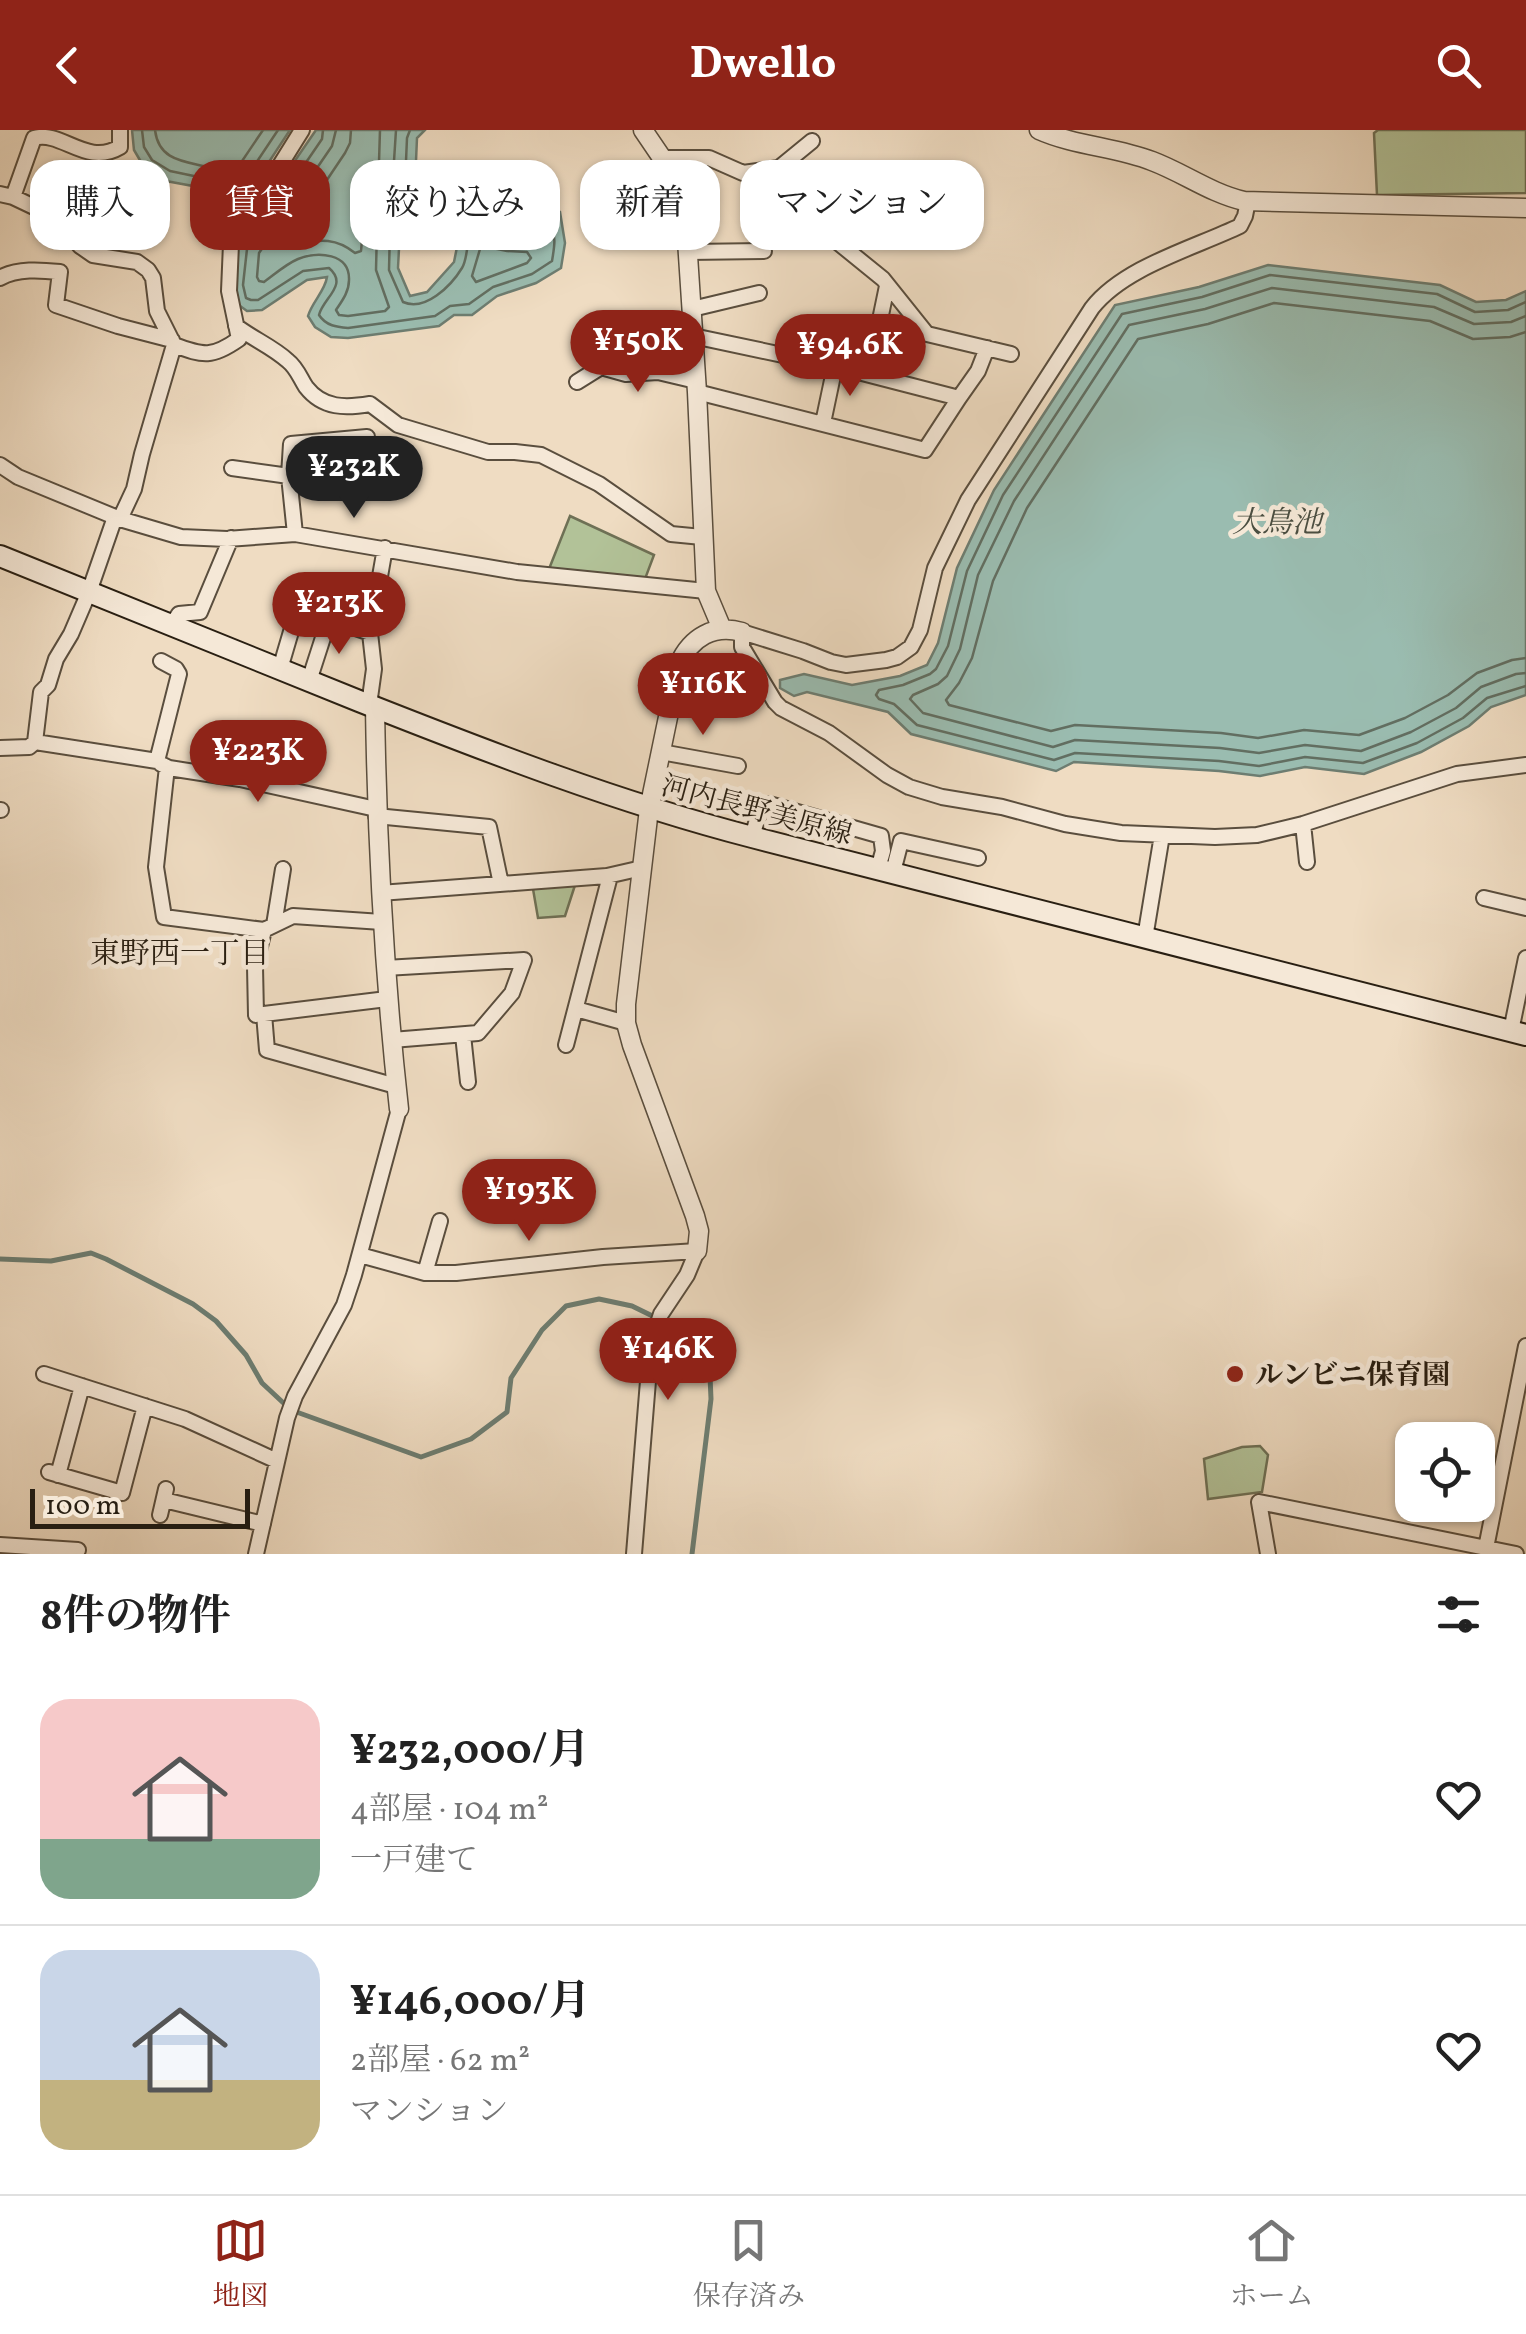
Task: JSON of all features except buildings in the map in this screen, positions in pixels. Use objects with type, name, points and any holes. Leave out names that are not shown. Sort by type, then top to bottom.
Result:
[{"type":"main road","name":"河内長野美原線","points":[[0,556],[372,706],[648,809],[1518,1033]]},
{"type":"street","points":[[36,742],[42,692],[134,489],[173,343],[158,310],[148,270],[137,262],[93,255],[52,216],[7,196],[34,138],[59,138],[82,151],[113,152],[120,148],[120,130]]},
{"type":"street","points":[[0,278],[9,272],[60,272],[56,305],[202,355],[220,352],[239,339],[229,291],[231,244],[302,130]]},
{"type":"street","points":[[643,130],[662,158],[709,158],[743,173],[778,168],[812,141]]},
{"type":"street","points":[[1040,130],[1155,162],[1210,191],[1248,202],[1526,208]]},
{"type":"street","points":[[634,1554],[651,1344],[661,1314],[687,1275],[697,1251],[699,1231],[626,1023],[627,983],[648,809],[672,688],[684,653],[713,630],[722,629],[838,664],[886,660],[905,652],[920,630],[935,568],[968,500],[1092,308],[1132,276],[1240,226],[1248,202]]},
{"type":"street","points":[[847,250],[883,279],[926,334],[1011,354]]},
{"type":"street","points":[[722,629],[706,591],[688,252],[764,252]]},
{"type":"street","points":[[881,315],[887,286]]},
{"type":"street","points":[[692,309],[759,293]]},
{"type":"street","points":[[236,326],[286,359],[308,390],[325,402],[342,408],[370,404],[398,426],[488,452],[541,455],[599,484],[671,534],[702,538]]},
{"type":"street","points":[[693,336],[835,366],[959,398]]},
{"type":"street","points":[[576,382],[601,367],[618,379],[658,372],[925,450],[978,370],[986,348]]},
{"type":"street","points":[[823,423],[835,366]]},
{"type":"street","points":[[295,534],[289,476],[291,444],[367,437]]},
{"type":"street","points":[[0,465],[118,518],[181,536],[295,534],[517,572],[706,591]]},
{"type":"street","points":[[232,468],[289,476]]},
{"type":"street","points":[[171,626],[179,614],[200,612],[230,538]]},
{"type":"street","points":[[256,1554],[287,1418],[344,1304],[399,1109],[380,893],[370,633],[386,548]]},
{"type":"street","points":[[280,669],[296,618]]},
{"type":"street","points":[[309,681],[328,619],[370,633]]},
{"type":"street","points":[[742,632],[742,647],[775,702],[829,733],[887,775],[942,798],[1002,807],[1066,824],[1121,833],[1256,835],[1303,824],[1466,771],[1526,765]]},
{"type":"street","points":[[161,662],[180,674],[162,764],[156,867],[164,917],[269,927],[293,916],[382,922]]},
{"type":"street","points":[[0,748],[29,747],[36,742],[240,778],[376,812],[489,828],[501,884]]},
{"type":"street","points":[[661,752],[738,766]]},
{"type":"street","points":[[752,838],[758,813],[769,804],[881,836],[886,871]]},
{"type":"street","points":[[1303,824],[1307,862]]},
{"type":"street","points":[[1146,938],[1162,835]]},
{"type":"street","points":[[886,871],[900,841],[978,858]]},
{"type":"street","points":[[380,893],[610,876],[642,868]]},
{"type":"street","points":[[256,1014],[255,966],[283,869]]},
{"type":"street","points":[[566,1045],[610,876]]},
{"type":"street","points":[[1484,898],[1526,908]]},
{"type":"street","points":[[1518,1033],[1526,958]]},
{"type":"street","points":[[386,968],[524,960],[512,993],[478,1033],[392,1040]]},
{"type":"street","points":[[387,999],[264,1014],[267,1050],[396,1086]]},
{"type":"street","points":[[576,1009],[626,1023]]},
{"type":"street","points":[[463,1034],[468,1082]]},
{"type":"street","points":[[424,1273],[440,1221]]},
{"type":"street","points":[[360,1255],[424,1273],[697,1251]]},
{"type":"street","points":[[1486,1548],[1521,1399],[1526,1346]]},
{"type":"street","points":[[44,1374],[185,1419],[278,1461]]},
{"type":"street","points":[[82,1386],[54,1474],[122,1493],[145,1406]]},
{"type":"street","points":[[163,1501],[263,1524]]},
{"type":"street","points":[[1268,1554],[1259,1502],[1516,1554]]},
{"type":"street","points":[[0,1545],[43,1551],[78,1550]]},
{"type":"green space","points":[[1526,130],[1526,193],[1377,195],[1374,133]]},
{"type":"green space","points":[[570,516],[654,555],[645,579],[549,569]]},
{"type":"green space","points":[[577,879],[565,916],[538,918],[533,889]]},
{"type":"green space","points":[[1260,1446],[1268,1455],[1262,1492],[1208,1499],[1204,1459],[1242,1447]]},
{"type":"water","points":[[132,130],[290,130],[270,160],[190,160],[190,185],[170,182],[170,160],[140,160],[134,150]]},
{"type":"water","points":[[316,130],[425,130],[417,138],[416,160],[350,160],[350,250],[399,250],[398,268],[410,296],[427,292],[454,262],[456,250],[560,250],[560,212],[565,243],[561,268],[536,283],[497,296],[472,315],[454,315],[439,326],[331,337],[315,327],[308,316],[327,277],[307,280],[262,310],[247,311],[236,303],[233,286],[237,250],[330,250],[330,160],[295,160]]},
{"type":"water","name":"大鳥池","points":[[1268,265],[1440,285],[1476,302],[1506,300],[1526,291],[1526,695],[1491,707],[1469,726],[1421,752],[1364,774],[1305,767],[1260,776],[1074,762],[1056,771],[911,734],[888,712],[807,692],[794,696],[780,688],[780,680],[804,674],[852,685],[900,676],[927,665],[938,643],[957,568],[994,490],[1115,305],[1199,287]]},
{"type":"waterway","points":[[0,1259],[51,1261],[91,1253],[106,1259],[193,1304],[216,1321],[246,1355],[262,1383],[291,1410],[421,1457],[471,1439],[507,1412],[511,1378],[542,1330],[566,1306],[599,1299],[632,1306],[673,1326],[694,1346],[710,1376],[711,1399],[692,1554]]},
{"type":"place","name":"ルンビニ保育園","points":[[1235,1374]]},
{"type":"district","name":"東野西一丁目","points":[[180,953]]}]
